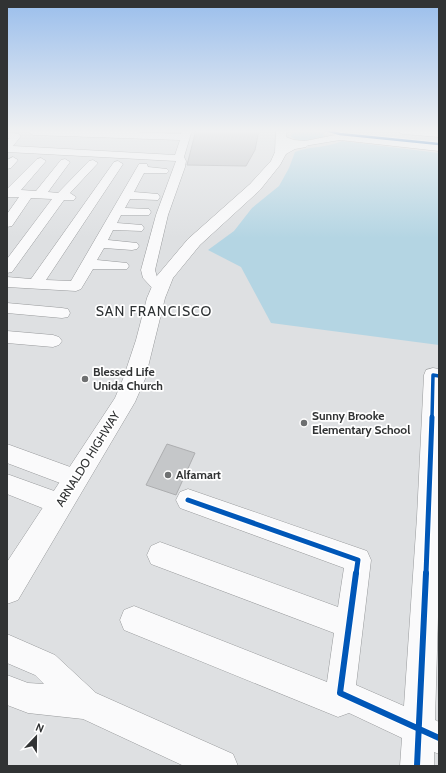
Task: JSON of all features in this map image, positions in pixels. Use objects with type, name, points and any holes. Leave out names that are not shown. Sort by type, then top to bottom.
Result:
[{"type":"main road","name":"ARNALDO HIGHWAY","points":[[7,588],[113,399],[124,376],[136,338],[158,293],[175,263],[194,242],[255,187],[273,166]]},
{"type":"main road","name":"ARNALDO HIGHWAY","points":[[7,561],[54,502]]},
{"type":"street","points":[[9,194],[32,166]]},
{"type":"street","points":[[7,269],[16,231],[34,194],[61,166]]},
{"type":"street","points":[[16,231],[61,196],[90,166]]},
{"type":"street","points":[[35,284],[117,166]]},
{"type":"street","points":[[158,293],[150,278],[149,264],[162,215],[180,166]]},
{"type":"street","points":[[7,282],[76,286],[98,243],[142,168],[163,171]]},
{"type":"street","points":[[133,183],[146,183]]},
{"type":"street","points":[[9,194],[95,198],[123,202],[145,212]]},
{"type":"street","points":[[123,202],[154,197]]},
{"type":"street","points":[[109,226],[137,228]]},
{"type":"street","points":[[98,243],[132,246]]},
{"type":"street","points":[[88,264],[122,266]]},
{"type":"street","points":[[7,308],[62,313]]},
{"type":"street","points":[[7,337],[53,340]]},
{"type":"street","points":[[418,766],[429,734],[435,468],[433,375],[439,376]]},
{"type":"street","points":[[7,453],[70,476]]},
{"type":"street","points":[[7,484],[54,502]]},
{"type":"street","points":[[134,620],[338,702],[358,560],[188,500]]},
{"type":"street","points":[[160,555],[349,625]]},
{"type":"street","points":[[7,648],[45,665],[85,704]]},
{"type":"street","points":[[7,690],[28,698],[85,704],[221,766]]},
{"type":"street","points":[[340,693],[429,734]]},
{"type":"shaded area","points":[[290,166],[439,166],[439,345],[271,323],[241,267],[208,250],[234,231],[252,208],[279,186]]},
{"type":"building","name":"Alfamart","points":[[167,444],[195,453],[176,495],[146,485]]},
{"type":"cycle path","points":[[417,766],[429,517],[433,375],[439,376]]},
{"type":"cycle path","points":[[188,500],[358,560],[340,693],[439,738]]},
{"type":"place","name":"Blessed Life Unida Church","points":[[85,379]]},
{"type":"place","name":"Sunny Brooke Elementary School","points":[[304,423]]},
{"type":"place","name":"Alfamart","points":[[168,475]]},
{"type":"district","name":"SAN FRANCISCO","points":[[154,311]]}]
